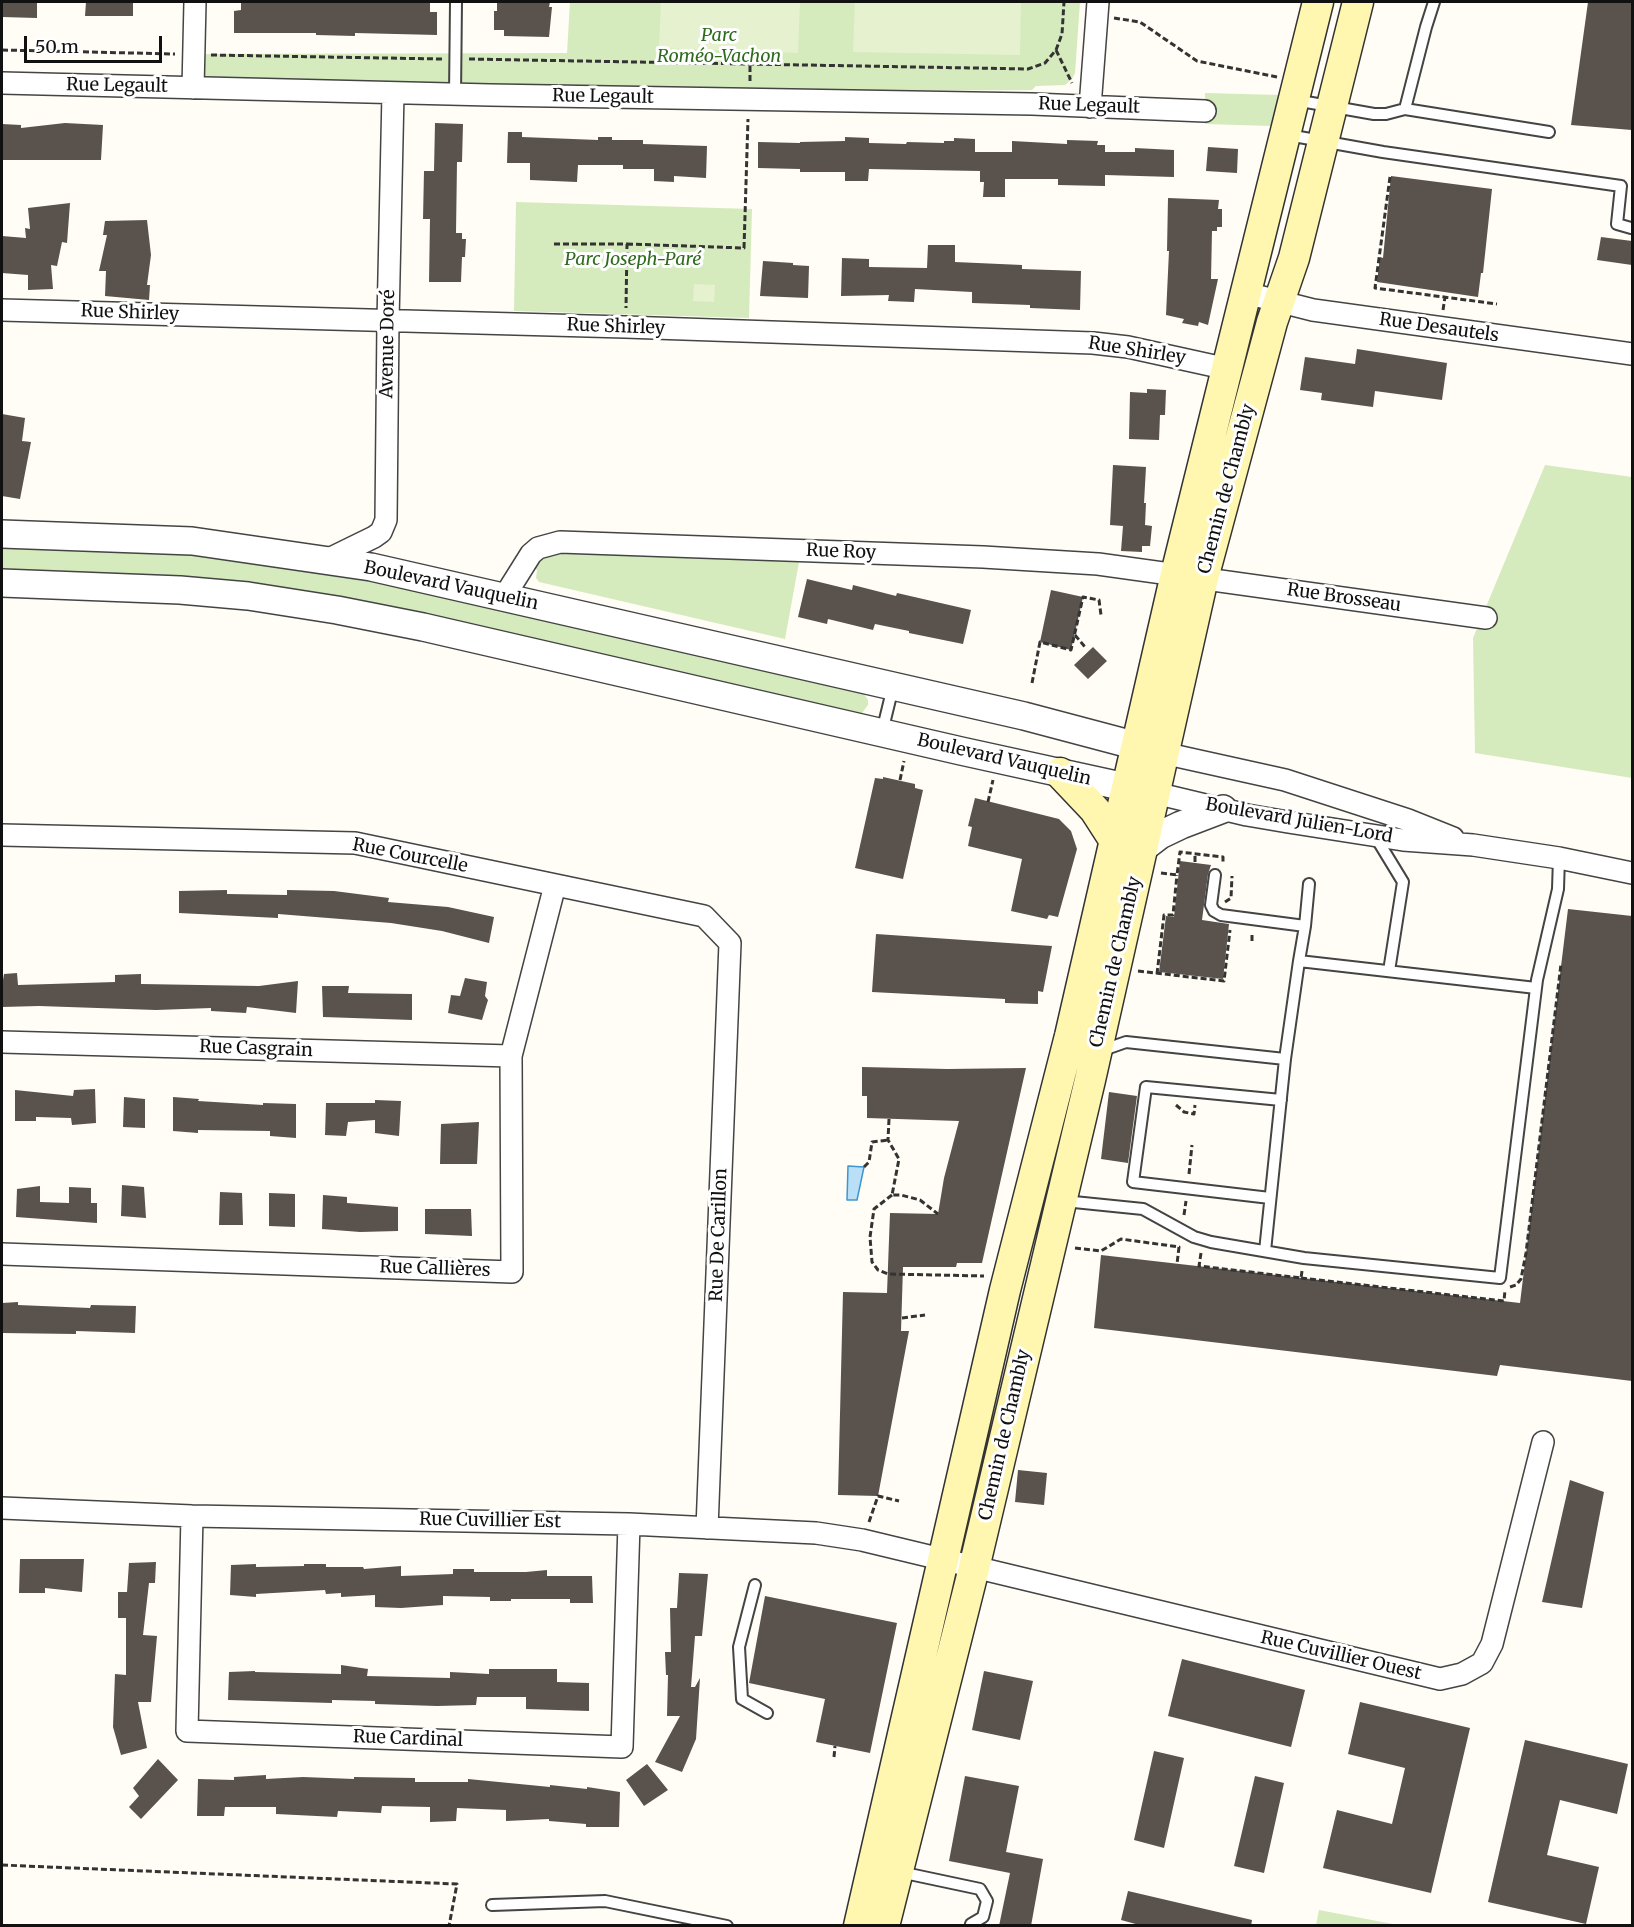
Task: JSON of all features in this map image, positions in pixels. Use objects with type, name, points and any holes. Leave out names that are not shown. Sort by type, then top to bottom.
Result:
[{"type":"main road","name":"Chemin de Chambly","points":[[884,1926],[974,1568],[1094,1058],[1129,844],[1189,576],[1228,369],[1318,2]]},
{"type":"main road","name":"Chemin de Chambly","points":[[1189,576],[1294,258],[1358,2]]},
{"type":"main road","points":[[1060,773],[1129,844]]},
{"type":"main road","name":"Chemin de Chambly","points":[[860,1926],[1003,1301],[1070,1036],[1129,844]]},
{"type":"street","points":[[193,88],[195,2]]},
{"type":"street","points":[[1090,107],[1104,9]]},
{"type":"street","name":"Rue Legault","points":[[2,83],[393,93],[761,98],[1205,111]]},
{"type":"street","name":"Avenue Doré","points":[[327,560],[374,537],[385,526],[393,93]]},
{"type":"street","name":"Rue Desautels","points":[[1246,293],[1313,310],[1632,354]]},
{"type":"street","name":"Rue Shirley","points":[[2,310],[625,327],[1116,344],[1228,369]]},
{"type":"street","name":"Boulevard Vauquelin","points":[[2,534],[192,541],[371,567],[1024,716],[1150,749]]},
{"type":"street","name":"Rue Roy","points":[[504,597],[531,554],[538,548],[560,542],[983,557],[1098,564],[1189,576]]},
{"type":"street","name":"Rue Brosseau","points":[[1189,576],[1486,618]]},
{"type":"street","name":"Boulevard Vauquelin","points":[[2,583],[180,590],[248,596],[309,605],[423,627],[1141,790]]},
{"type":"street","name":"Boulevard Julien-Lord","points":[[1150,749],[1285,780],[1408,820],[1473,845]]},
{"type":"street","name":"Boulevard Julien-Lord","points":[[1141,790],[1268,819],[1403,840],[1473,845],[1559,858],[1632,873]]},
{"type":"street","points":[[1129,844],[1223,809]]},
{"type":"street","name":"Rue Courcelle","points":[[2,835],[355,843],[704,916],[730,943]]},
{"type":"street","name":"Rue Callières","points":[[2,1254],[512,1272],[511,1056],[555,885]]},
{"type":"street","name":"Rue De Carillon","points":[[707,1528],[730,943]]},
{"type":"street","name":"Rue Casgrain","points":[[2,1042],[511,1056]]},
{"type":"street","name":"Rue Cuvillier Ouest","points":[[974,1568],[1440,1679],[1462,1674],[1482,1663],[1492,1644],[1544,1442]]},
{"type":"street","name":"Rue Cuvillier Est","points":[[2,1508],[192,1516],[629,1524],[816,1533],[862,1540],[974,1568]]},
{"type":"street","name":"Rue Cardinal","points":[[192,1516],[187,1731],[622,1747],[629,1524]]},
{"type":"lane","points":[[455,94],[456,2]]},
{"type":"lane","points":[[1405,109],[1434,2]]},
{"type":"lane","points":[[1297,91],[1332,106],[1374,114],[1386,114],[1405,109],[1549,132]]},
{"type":"lane","points":[[1287,134],[1323,142],[1621,186],[1617,224],[1631,228]]},
{"type":"lane","points":[[882,732],[893,686]]},
{"type":"lane","points":[[1375,836],[1403,882],[1389,971]]},
{"type":"lane","points":[[1061,1201],[1135,1207],[1143,1209],[1194,1238],[1304,1258],[1500,1278],[1536,988],[1558,888],[1559,858]]},
{"type":"lane","points":[[1215,874],[1211,905],[1221,915],[1305,926]]},
{"type":"lane","points":[[1265,1251],[1285,1059],[1309,884]]},
{"type":"lane","points":[[1299,962],[1536,988]]},
{"type":"lane","points":[[1094,1058],[1109,1048],[1126,1042],[1285,1059]]},
{"type":"lane","points":[[1270,1198],[1133,1182],[1146,1087],[1281,1100]]},
{"type":"lane","points":[[755,1585],[739,1647],[742,1700],[768,1713]]},
{"type":"lane","points":[[897,1872],[980,1889],[987,1900],[983,1917],[971,1924]]},
{"type":"lane","points":[[492,1905],[605,1900],[727,1926]]},
{"type":"path","points":[[1064,2],[1062,34],[1056,50],[1071,83]]},
{"type":"path","points":[[1104,9],[1140,22],[1197,61],[1297,91]]},
{"type":"path","name":"Rue Legault","points":[[2,50],[1028,69],[1045,63],[1056,50]]},
{"type":"path","points":[[750,64],[750,86]]},
{"type":"path","points":[[554,244],[744,248],[749,108]]},
{"type":"path","points":[[1390,177],[1375,288],[1497,304]]},
{"type":"path","points":[[625,327],[627,244]]},
{"type":"path","points":[[1032,683],[1040,642],[1071,650],[1083,597],[1099,600],[1101,615]]},
{"type":"path","points":[[1075,635],[1085,646]]},
{"type":"path","points":[[900,780],[904,760]]},
{"type":"path","points":[[988,802],[993,780]]},
{"type":"path","points":[[1157,974],[1164,915],[1173,915],[1180,852],[1214,856]]},
{"type":"path","points":[[1195,854],[1195,862]]},
{"type":"path","points":[[1159,873],[1177,875]]},
{"type":"path","points":[[1224,903],[1231,898],[1232,876]]},
{"type":"path","points":[[1137,971],[1224,981],[1232,923]]},
{"type":"path","points":[[1252,936],[1252,941]]},
{"type":"path","points":[[1173,1102],[1184,1112],[1194,1114]]},
{"type":"path","points":[[889,1119],[888,1140],[899,1160],[892,1195]]},
{"type":"path","points":[[864,1167],[869,1162],[872,1142],[888,1140]]},
{"type":"path","points":[[1189,1170],[1192,1145]]},
{"type":"path","points":[[1184,1220],[1186,1194]]},
{"type":"path","points":[[938,1214],[920,1200],[892,1195],[874,1209],[870,1245],[872,1262],[879,1270],[888,1274],[983,1276]]},
{"type":"path","points":[[1050,1244],[1101,1251],[1121,1239],[1190,1248]]},
{"type":"path","points":[[1177,1264],[1179,1247]]},
{"type":"path","points":[[1201,1250],[1199,1266],[1287,1276]]},
{"type":"path","points":[[1301,1278],[1391,1288]]},
{"type":"path","points":[[902,1318],[925,1315]]},
{"type":"path","points":[[862,1540],[878,1496],[899,1501]]},
{"type":"path","points":[[834,1757],[835,1746]]},
{"type":"path","points":[[2,1865],[457,1884],[449,1926]]},
{"type":"green space","name":"Parc Roméo-Vachon","points":[[570,2],[1080,2],[1075,73],[1072,79],[1065,85],[1036,86],[1032,90],[393,93],[193,88],[194,54],[567,53]]},
{"type":"green space","points":[[661,2],[800,2],[798,53],[659,48]]},
{"type":"green space","points":[[855,2],[1021,2],[1020,55],[853,52]]},
{"type":"green space","points":[[1205,93],[1280,95],[1272,126],[1205,124]]},
{"type":"green space","name":"Parc Joseph-Paré","points":[[516,202],[752,209],[749,318],[514,311]]},
{"type":"green space","points":[[694,284],[715,285],[714,302],[693,301]]},
{"type":"green space","points":[[1545,465],[1632,477],[1632,778],[1475,753],[1473,638]]},
{"type":"green space","points":[[2,547],[119,549],[216,556],[398,584],[862,691],[868,700],[868,705],[862,713],[857,715],[391,609],[2,572]]},
{"type":"green space","points":[[554,553],[799,562],[785,639],[539,582],[536,578],[537,564],[544,557]]},
{"type":"green space","points":[[1319,1910],[1398,1925],[1316,1925]]},
{"type":"water","points":[[848,1166],[864,1167],[857,1200],[847,1200]]},
{"type":"building","points":[[2,2],[37,2],[37,18],[2,17]]},
{"type":"building","points":[[86,2],[133,2],[133,16],[85,16]]},
{"type":"building","points":[[241,2],[430,2],[430,12],[437,12],[437,35],[355,33],[355,36],[316,35],[316,33],[234,33],[234,11],[241,10]]},
{"type":"building","points":[[497,2],[550,2],[549,7],[552,7],[549,37],[504,36],[504,30],[494,30],[494,11],[497,11]]},
{"type":"building","points":[[1588,2],[1632,2],[1632,130],[1571,125]]},
{"type":"building","points":[[65,123],[103,125],[101,160],[2,160],[2,124],[21,125],[21,128]]},
{"type":"building","points":[[435,123],[463,124],[462,162],[457,162],[456,233],[462,233],[462,239],[466,239],[465,257],[462,257],[461,282],[429,282],[430,219],[423,219],[424,171],[434,171]]},
{"type":"building","points":[[508,132],[522,132],[522,137],[598,140],[598,137],[612,137],[612,140],[643,140],[643,144],[707,146],[706,178],[674,176],[674,182],[654,181],[654,169],[623,169],[623,165],[578,165],[577,182],[530,180],[530,163],[507,163]]},
{"type":"building","points":[[845,137],[869,138],[869,143],[906,144],[907,142],[944,143],[944,141],[954,141],[954,138],[975,139],[975,152],[1012,152],[1012,141],[1067,144],[1067,140],[1098,141],[1097,145],[1105,145],[1105,152],[1135,152],[1135,148],[1174,150],[1174,177],[1105,175],[1105,186],[1058,185],[1058,179],[1005,179],[1005,197],[983,197],[984,182],[980,182],[980,171],[869,169],[868,181],[845,181],[845,172],[800,172],[800,169],[758,168],[758,142],[845,141]]},
{"type":"building","points":[[1208,147],[1238,149],[1237,173],[1206,171]]},
{"type":"building","points":[[1391,176],[1492,189],[1483,273],[1481,273],[1478,297],[1377,282],[1380,257],[1383,258]]},
{"type":"building","points":[[1168,198],[1219,200],[1218,209],[1222,209],[1222,227],[1217,227],[1217,231],[1212,231],[1211,279],[1218,279],[1208,325],[1199,322],[1198,326],[1182,323],[1184,319],[1166,315],[1169,251],[1167,251]]},
{"type":"building","points":[[70,203],[67,243],[62,242],[57,266],[51,265],[53,289],[28,290],[28,275],[2,273],[2,236],[26,238],[25,228],[30,229],[28,208]]},
{"type":"building","points":[[147,220],[151,255],[147,285],[150,285],[149,300],[105,296],[106,271],[99,271],[107,235],[103,235],[105,221]]},
{"type":"building","points":[[1601,237],[1632,241],[1632,265],[1597,260]]},
{"type":"building","points":[[928,245],[955,245],[955,262],[1022,265],[1022,269],[1081,271],[1080,310],[972,303],[972,292],[915,289],[914,302],[888,301],[889,295],[841,296],[842,258],[869,259],[869,267],[927,268]]},
{"type":"building","points":[[763,261],[809,266],[808,298],[760,296]]},
{"type":"building","points":[[1357,349],[1447,363],[1442,400],[1375,391],[1373,407],[1321,400],[1322,393],[1300,390],[1305,357],[1355,364]]},
{"type":"building","points":[[1147,389],[1166,390],[1165,415],[1160,415],[1159,440],[1129,439],[1130,392],[1147,393]]},
{"type":"building","points":[[2,414],[25,418],[22,441],[31,442],[20,499],[2,496]]},
{"type":"building","points":[[1113,465],[1146,467],[1145,525],[1152,526],[1150,546],[1142,546],[1142,552],[1121,551],[1123,526],[1110,525]]},
{"type":"building","points":[[807,579],[852,590],[853,585],[896,596],[897,593],[971,610],[963,644],[875,624],[873,630],[828,619],[827,624],[798,617]]},
{"type":"building","points":[[1051,590],[1083,597],[1071,650],[1040,642]]},
{"type":"building","points":[[1093,647],[1107,661],[1088,679],[1074,665]]},
{"type":"building","points":[[883,777],[915,784],[915,788],[923,790],[903,879],[855,868],[875,778],[883,779]]},
{"type":"building","points":[[975,798],[1059,819],[1071,831],[1077,849],[1058,917],[1049,915],[1047,919],[1011,911],[1022,859],[968,846],[972,827],[968,826]]},
{"type":"building","points":[[1180,861],[1211,865],[1202,920],[1229,924],[1223,979],[1159,972],[1166,916],[1174,917]]},
{"type":"building","points":[[227,890],[227,894],[287,895],[287,890],[334,891],[389,898],[388,902],[448,907],[494,917],[489,943],[442,931],[391,923],[278,914],[278,918],[179,913],[179,891]]},
{"type":"building","points":[[1568,909],[1632,916],[1632,1381],[1500,1365],[1497,1376],[1094,1328],[1101,1255],[1520,1303]]},
{"type":"building","points":[[876,934],[1052,946],[1043,992],[1038,991],[1038,1004],[1005,1003],[1005,999],[872,992]]},
{"type":"building","points":[[17,973],[18,985],[115,982],[115,975],[141,974],[141,984],[259,986],[298,981],[296,1013],[247,1007],[246,1013],[211,1011],[211,1008],[156,1010],[2,1007],[4,974]]},
{"type":"building","points":[[465,978],[487,982],[485,996],[488,1000],[482,1020],[448,1013],[451,995],[460,996]]},
{"type":"building","points":[[322,986],[349,986],[348,993],[412,994],[412,1020],[323,1017]]},
{"type":"building","points":[[862,1067],[1026,1068],[982,1263],[957,1263],[956,1267],[903,1267],[901,1331],[909,1331],[878,1496],[838,1495],[843,1292],[887,1293],[890,1213],[938,1214],[944,1178],[959,1121],[867,1118],[867,1096],[862,1096]]},
{"type":"building","points":[[95,1089],[96,1123],[72,1125],[71,1118],[36,1117],[36,1121],[15,1121],[15,1090],[73,1096],[74,1090]]},
{"type":"building","points":[[1109,1092],[1137,1096],[1128,1163],[1101,1159]]},
{"type":"building","points":[[124,1097],[145,1099],[145,1128],[123,1127]]},
{"type":"building","points":[[173,1097],[263,1105],[263,1103],[296,1104],[296,1138],[270,1136],[270,1131],[198,1130],[198,1133],[173,1131]]},
{"type":"building","points":[[375,1100],[401,1101],[399,1136],[375,1133],[375,1120],[348,1122],[346,1136],[325,1135],[326,1103],[375,1103]]},
{"type":"building","points":[[479,1122],[477,1164],[440,1164],[441,1124]]},
{"type":"building","points":[[122,1185],[144,1187],[146,1218],[121,1216]]},
{"type":"building","points":[[40,1186],[40,1202],[69,1203],[69,1187],[91,1188],[91,1203],[97,1203],[97,1223],[16,1217],[17,1189]]},
{"type":"building","points":[[220,1192],[242,1193],[243,1225],[219,1225]]},
{"type":"building","points":[[269,1193],[295,1194],[295,1227],[269,1226]]},
{"type":"building","points":[[323,1195],[347,1197],[347,1203],[398,1207],[398,1231],[360,1232],[322,1229]]},
{"type":"building","points":[[425,1209],[471,1209],[472,1236],[425,1234]]},
{"type":"building","points":[[18,1302],[18,1305],[90,1308],[91,1305],[136,1306],[135,1333],[76,1331],[76,1334],[2,1333],[2,1303]]},
{"type":"building","points":[[1018,1470],[1047,1473],[1044,1505],[1015,1502]]},
{"type":"building","points":[[1570,1480],[1604,1492],[1582,1608],[1542,1602]]},
{"type":"building","points":[[20,1559],[84,1559],[82,1592],[45,1588],[45,1593],[19,1593]]},
{"type":"building","points":[[156,1562],[155,1583],[149,1583],[143,1635],[157,1636],[151,1702],[138,1702],[147,1748],[121,1755],[113,1727],[115,1674],[126,1675],[126,1618],[118,1618],[118,1592],[127,1592],[129,1563]]},
{"type":"building","points":[[256,1564],[256,1567],[326,1564],[326,1567],[363,1567],[364,1569],[401,1566],[401,1576],[453,1574],[453,1569],[474,1569],[474,1572],[547,1570],[547,1576],[592,1576],[593,1603],[570,1603],[570,1599],[490,1601],[490,1597],[443,1596],[443,1605],[401,1608],[375,1607],[375,1595],[341,1597],[341,1593],[326,1594],[325,1590],[256,1594],[256,1597],[230,1595],[231,1565]]},
{"type":"building","points":[[679,1573],[708,1574],[702,1636],[695,1636],[691,1687],[695,1687],[700,1678],[696,1739],[682,1772],[655,1762],[680,1716],[667,1716],[668,1675],[666,1675],[665,1652],[671,1652],[670,1608],[677,1608]]},
{"type":"building","points":[[765,1596],[897,1623],[870,1753],[816,1742],[825,1699],[749,1683]]},
{"type":"building","points":[[1182,1659],[1305,1690],[1291,1747],[1168,1716]]},
{"type":"building","points":[[341,1665],[368,1669],[367,1676],[450,1678],[450,1672],[489,1674],[489,1669],[557,1669],[557,1682],[589,1683],[589,1711],[526,1709],[526,1697],[477,1697],[476,1705],[437,1706],[375,1704],[375,1701],[332,1700],[332,1703],[228,1700],[229,1672],[341,1674]]},
{"type":"building","points":[[984,1671],[1033,1681],[1020,1740],[972,1730]]},
{"type":"building","points":[[1360,1702],[1470,1728],[1431,1893],[1323,1868],[1337,1810],[1392,1824],[1405,1768],[1348,1754]]},
{"type":"building","points":[[1525,1740],[1628,1764],[1617,1814],[1560,1800],[1547,1855],[1599,1867],[1586,1924],[1488,1902]]},
{"type":"building","points":[[1154,1751],[1184,1758],[1164,1848],[1134,1840]]},
{"type":"building","points":[[158,1759],[178,1780],[141,1819],[129,1807],[139,1796],[133,1788]]},
{"type":"building","points":[[647,1764],[668,1790],[644,1806],[626,1780]]},
{"type":"building","points":[[266,1775],[266,1779],[303,1777],[354,1779],[354,1777],[415,1778],[415,1782],[468,1782],[468,1779],[550,1787],[550,1785],[587,1789],[587,1787],[620,1792],[619,1827],[586,1827],[586,1824],[549,1821],[549,1819],[506,1821],[506,1810],[457,1808],[456,1821],[430,1822],[430,1807],[382,1806],[381,1813],[338,1811],[337,1817],[276,1814],[276,1807],[225,1807],[224,1816],[197,1816],[198,1779],[234,1780],[234,1777]]},
{"type":"building","points":[[965,1776],[1019,1786],[1006,1852],[1043,1859],[1031,1926],[999,1926],[1010,1873],[949,1861]]},
{"type":"building","points":[[1255,1776],[1284,1783],[1264,1873],[1234,1866]]},
{"type":"building","points":[[1128,1891],[1252,1920],[1251,1926],[1143,1926],[1121,1920]]}]
